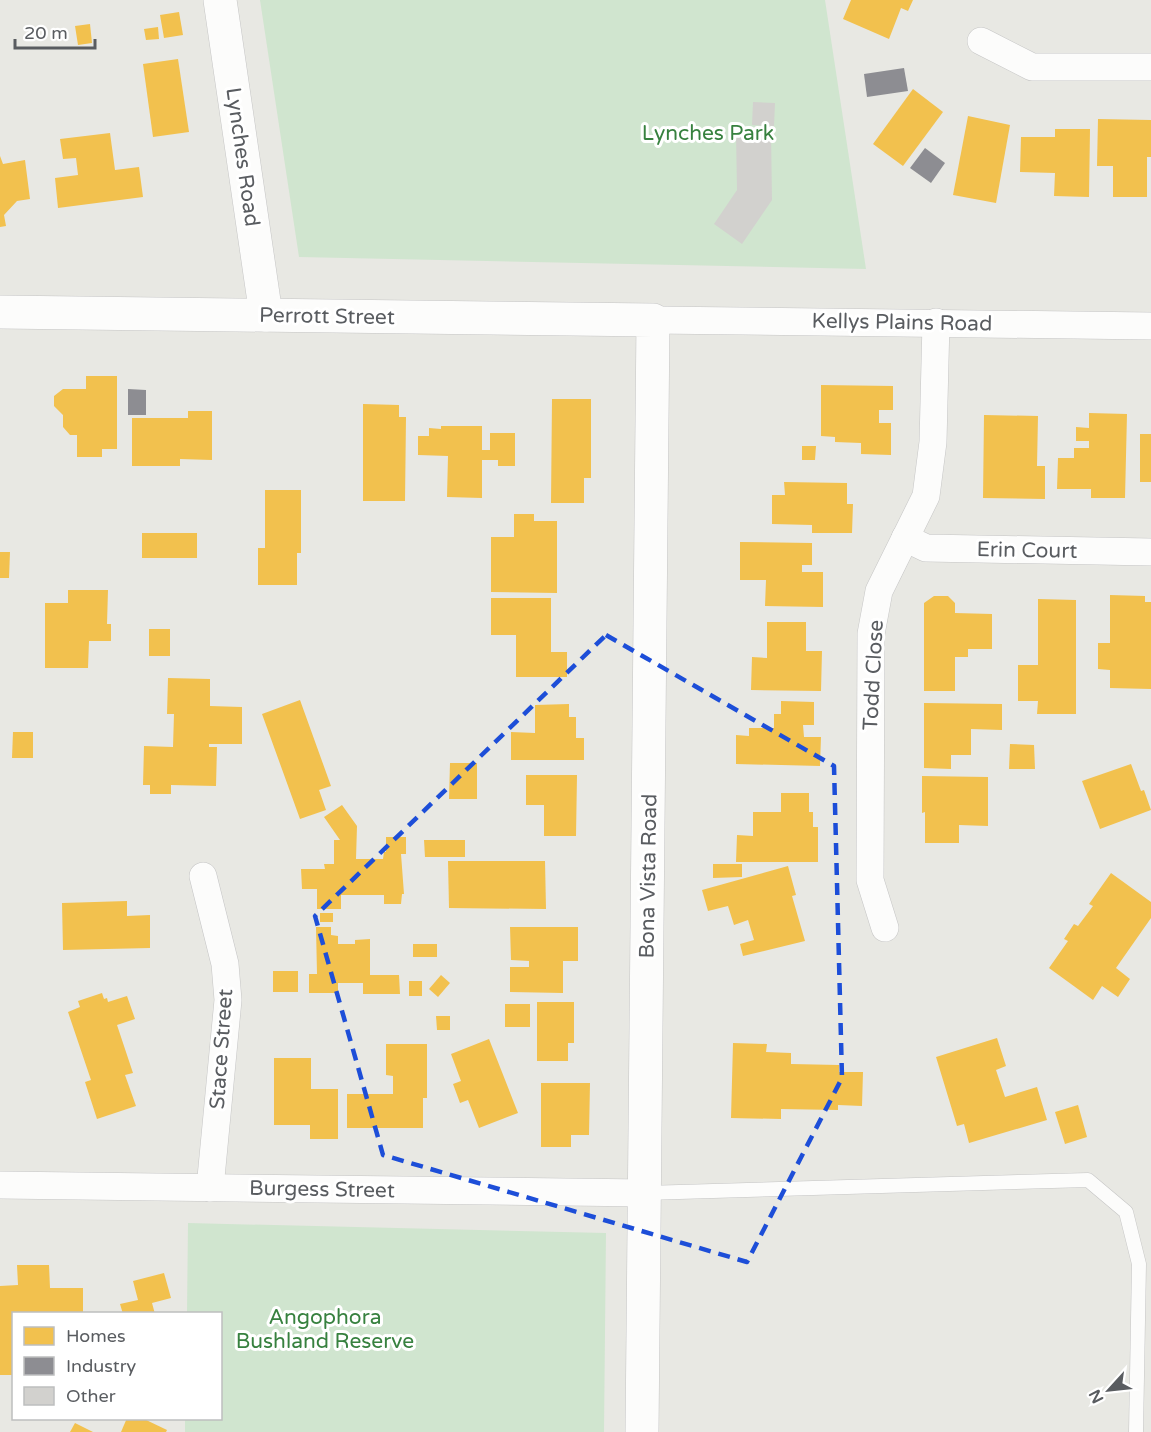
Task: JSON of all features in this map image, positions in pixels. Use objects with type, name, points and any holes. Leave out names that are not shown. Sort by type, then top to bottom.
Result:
[{"type":"street","name":"Lynches Road","points":[[220,0],[266,315]]},
{"type":"street","points":[[981,41],[1032,67],[1151,67]]},
{"type":"street","name":"Perrott Street","points":[[0,312],[653,320]]},
{"type":"street","name":"Kellys Plains Road","points":[[653,320],[1151,326]]},
{"type":"street","name":"Bona Vista Road","points":[[642,1432],[653,320]]},
{"type":"street","name":"Todd Close","points":[[885,928],[870,880],[871,634],[879,591],[926,496],[932,453],[936,322]]},
{"type":"street","name":"Erin Court","points":[[905,538],[926,548],[1151,552]]},
{"type":"street","name":"Stace Street","points":[[203,876],[225,964],[228,1000],[210,1188]]},
{"type":"street","name":"Burgess Street","points":[[0,1185],[645,1192]]},
{"type":"lane","points":[[645,1192],[1088,1180],[1126,1212],[1139,1264],[1136,1432]]},
{"type":"highlighted area","points":[[606,635],[834,766],[842,1078],[747,1262],[383,1155],[315,916]]},
{"type":"green space","name":"Lynches Park","points":[[260,0],[825,0],[866,269],[299,257]]},
{"type":"green space","name":"Angophora Bushland Reserve","points":[[188,1223],[606,1233],[604,1432],[185,1432],[185,1420],[222,1420],[222,1312],[187,1312]]},
{"type":"building: Homes","points":[[851,0],[913,0],[908,11],[901,8],[889,39],[843,19]]},
{"type":"building: Homes","points":[[179,12],[183,35],[164,38],[160,15]]},
{"type":"building: Homes","points":[[90,24],[92,43],[78,45],[75,26]]},
{"type":"building: Homes","points":[[158,27],[159,39],[146,40],[144,29]]},
{"type":"building: Homes","points":[[178,59],[189,132],[153,137],[143,64]]},
{"type":"building: Homes","points":[[913,89],[943,112],[903,166],[873,144]]},
{"type":"building: Homes","points":[[968,116],[1010,125],[996,203],[953,195]]},
{"type":"building: Homes","points":[[1098,119],[1151,120],[1151,157],[1147,157],[1147,197],[1113,197],[1113,166],[1097,166]]},
{"type":"building: Homes","points":[[1055,129],[1090,129],[1089,197],[1054,196],[1055,173],[1020,172],[1021,137],[1055,137]]},
{"type":"building: Homes","points":[[110,133],[115,170],[139,167],[143,197],[58,208],[55,178],[78,175],[76,158],[63,159],[60,139]]},
{"type":"building: Homes","points":[[0,156],[3,164],[25,160],[30,199],[17,201],[4,215],[6,226],[0,227]]},
{"type":"building: Homes","points":[[86,376],[117,376],[117,449],[102,449],[102,457],[77,457],[77,435],[70,435],[63,427],[63,415],[54,406],[54,396],[63,389],[86,389]]},
{"type":"building: Homes","points":[[821,385],[893,386],[893,410],[879,410],[879,423],[891,423],[891,455],[861,454],[861,443],[835,442],[835,437],[821,436]]},
{"type":"building: Homes","points":[[552,399],[591,399],[591,478],[584,478],[584,503],[551,503]]},
{"type":"building: Homes","points":[[363,404],[399,405],[399,417],[406,417],[405,501],[363,501]]},
{"type":"building: Homes","points":[[188,411],[212,411],[212,460],[180,459],[180,466],[132,466],[132,418],[188,418]]},
{"type":"building: Homes","points":[[1089,413],[1127,414],[1125,498],[1091,498],[1091,489],[1057,489],[1058,458],[1074,458],[1074,448],[1089,448],[1089,441],[1076,441],[1076,427],[1089,428]]},
{"type":"building: Homes","points":[[984,415],[1038,416],[1037,466],[1045,466],[1045,499],[983,498]]},
{"type":"building: Homes","points":[[441,426],[482,426],[482,450],[490,450],[490,433],[515,433],[515,466],[498,466],[498,460],[482,460],[482,498],[447,497],[448,456],[418,455],[418,436],[429,436],[429,428],[441,429]]},
{"type":"building: Homes","points":[[1140,434],[1151,434],[1151,482],[1140,482]]},
{"type":"building: Homes","points":[[802,446],[816,446],[815,460],[802,460]]},
{"type":"building: Homes","points":[[784,482],[847,483],[847,504],[853,504],[852,533],[812,533],[812,525],[772,524],[772,495],[785,495]]},
{"type":"building: Homes","points":[[265,490],[301,490],[301,553],[297,553],[297,585],[258,585],[258,548],[265,548]]},
{"type":"building: Homes","points":[[514,514],[534,514],[534,521],[557,521],[557,593],[491,592],[491,537],[514,537]]},
{"type":"building: Homes","points":[[142,533],[197,533],[197,558],[142,558]]},
{"type":"building: Homes","points":[[740,542],[812,543],[812,565],[802,565],[802,572],[823,572],[823,607],[765,606],[766,580],[740,580]]},
{"type":"building: Homes","points":[[0,552],[10,552],[9,578],[0,578]]},
{"type":"building: Homes","points":[[68,590],[108,590],[107,624],[111,624],[111,641],[89,641],[88,668],[45,668],[45,603],[68,603]]},
{"type":"building: Homes","points":[[1110,595],[1145,596],[1145,602],[1151,602],[1151,689],[1110,688],[1110,670],[1098,669],[1098,643],[1110,643]]},
{"type":"building: Homes","points":[[934,596],[948,596],[955,603],[955,613],[992,614],[992,649],[968,649],[968,657],[955,657],[955,691],[924,691],[924,603]]},
{"type":"building: Homes","points":[[491,598],[551,598],[551,652],[567,652],[567,677],[516,677],[516,635],[491,635]]},
{"type":"building: Homes","points":[[1038,599],[1076,600],[1076,714],[1037,714],[1038,701],[1018,701],[1018,665],[1038,665]]},
{"type":"building: Homes","points":[[767,622],[806,622],[806,651],[822,651],[821,691],[751,690],[752,657],[767,658]]},
{"type":"building: Homes","points":[[149,629],[170,629],[170,656],[149,656]]},
{"type":"building: Homes","points":[[168,678],[210,679],[210,706],[242,707],[242,744],[209,744],[209,747],[217,747],[216,786],[171,785],[171,794],[150,794],[150,785],[143,785],[144,746],[173,747],[174,714],[167,714]]},
{"type":"building: Homes","points":[[300,700],[331,786],[319,790],[326,810],[300,819],[262,714]]},
{"type":"building: Homes","points":[[781,701],[814,702],[814,725],[803,725],[804,737],[821,737],[820,766],[736,764],[736,735],[749,736],[749,728],[774,728],[774,714],[781,714]]},
{"type":"building: Homes","points":[[924,703],[1002,704],[1002,730],[971,729],[971,755],[951,755],[951,769],[924,768]]},
{"type":"building: Homes","points":[[569,704],[569,717],[576,717],[576,738],[584,738],[584,760],[511,760],[511,732],[535,733],[535,705]]},
{"type":"building: Homes","points":[[13,732],[33,732],[33,758],[12,758]]},
{"type":"building: Homes","points":[[1010,744],[1034,745],[1035,769],[1009,769]]},
{"type":"building: Homes","points":[[450,763],[477,763],[477,799],[449,799]]},
{"type":"building: Homes","points":[[1131,764],[1151,810],[1100,829],[1082,781]]},
{"type":"building: Homes","points":[[526,775],[577,775],[576,836],[544,836],[544,805],[526,805]]},
{"type":"building: Homes","points":[[922,776],[988,777],[988,826],[959,825],[959,843],[925,843]]},
{"type":"building: Homes","points":[[781,793],[809,793],[809,812],[813,812],[813,827],[818,827],[818,862],[736,862],[737,835],[753,836],[753,812],[781,812]]},
{"type":"building: Homes","points":[[342,805],[357,826],[356,859],[383,859],[384,852],[386,852],[386,837],[406,837],[406,854],[401,854],[404,894],[402,894],[401,904],[384,904],[384,895],[341,895],[341,909],[317,909],[317,889],[302,889],[301,869],[325,869],[324,864],[334,864],[334,840],[340,840],[324,817]]},
{"type":"building: Homes","points":[[424,840],[465,840],[465,857],[425,857]]},
{"type":"building: Homes","points":[[448,861],[545,861],[546,909],[449,908]]},
{"type":"building: Homes","points":[[713,864],[742,864],[742,877],[713,878]]},
{"type":"building: Homes","points":[[788,866],[796,895],[792,896],[805,941],[743,956],[740,944],[754,940],[748,920],[734,925],[728,906],[708,911],[702,890]]},
{"type":"building: Homes","points":[[1111,873],[1151,902],[1151,918],[1116,968],[1130,979],[1118,997],[1102,986],[1093,1000],[1049,968],[1068,941],[1064,939],[1074,924],[1078,926],[1093,906],[1089,904]]},
{"type":"building: Homes","points":[[127,901],[127,916],[150,915],[150,948],[63,950],[62,903]]},
{"type":"building: Homes","points":[[320,913],[333,913],[333,922],[320,922]]},
{"type":"building: Homes","points":[[316,927],[331,927],[331,935],[338,936],[338,944],[355,944],[355,940],[370,939],[370,975],[399,975],[400,994],[363,994],[363,983],[338,983],[338,993],[309,993],[309,974],[317,974]]},
{"type":"building: Homes","points":[[510,927],[578,927],[578,961],[563,961],[563,993],[510,992],[510,967],[529,967],[529,961],[511,960]]},
{"type":"building: Homes","points":[[413,944],[437,944],[437,957],[413,957]]},
{"type":"building: Homes","points":[[273,971],[298,971],[298,992],[273,992]]},
{"type":"building: Homes","points":[[441,975],[450,983],[438,997],[429,989]]},
{"type":"building: Homes","points":[[409,981],[422,981],[422,996],[409,996]]},
{"type":"building: Homes","points":[[102,993],[108,1002],[127,996],[135,1019],[117,1025],[133,1073],[125,1075],[136,1106],[97,1119],[85,1082],[91,1080],[68,1012],[80,1007],[78,1001]]},
{"type":"building: Homes","points":[[537,1002],[574,1002],[574,1043],[568,1043],[568,1061],[537,1061]]},
{"type":"building: Homes","points":[[505,1004],[530,1004],[530,1027],[505,1027]]},
{"type":"building: Homes","points":[[436,1016],[450,1016],[450,1030],[437,1030]]},
{"type":"building: Homes","points":[[997,1038],[1006,1066],[996,1070],[1005,1097],[1037,1087],[1047,1120],[969,1143],[964,1124],[957,1126],[936,1057]]},
{"type":"building: Homes","points":[[489,1039],[518,1113],[479,1128],[468,1100],[460,1103],[453,1084],[461,1081],[451,1054]]},
{"type":"building: Homes","points":[[733,1043],[767,1044],[766,1052],[791,1053],[791,1064],[839,1065],[839,1072],[863,1072],[862,1106],[838,1105],[838,1110],[781,1109],[781,1119],[731,1118]]},
{"type":"building: Homes","points":[[386,1044],[427,1044],[427,1098],[423,1098],[423,1128],[347,1128],[347,1094],[393,1094],[393,1076],[386,1075]]},
{"type":"building: Homes","points":[[274,1058],[311,1058],[311,1089],[338,1089],[338,1139],[310,1139],[310,1125],[274,1125]]},
{"type":"building: Homes","points":[[541,1083],[590,1083],[589,1135],[571,1135],[571,1147],[541,1147]]},
{"type":"building: Homes","points":[[1078,1105],[1087,1137],[1065,1144],[1055,1112]]},
{"type":"building: Homes","points":[[17,1265],[49,1265],[50,1288],[83,1288],[83,1312],[12,1312],[12,1375],[0,1375],[0,1286],[18,1285]]},
{"type":"building: Homes","points":[[164,1273],[171,1298],[152,1303],[154,1312],[122,1312],[120,1304],[138,1300],[133,1281]]},
{"type":"building: Homes","points":[[126,1420],[146,1420],[167,1430],[166,1432],[121,1432]]},
{"type":"building: Homes","points":[[75,1423],[93,1432],[70,1432]]},
{"type":"building: Industry","points":[[904,68],[908,91],[867,97],[864,74]]},
{"type":"building: Industry","points":[[925,148],[945,163],[931,183],[910,168]]},
{"type":"building: Industry","points":[[128,389],[146,390],[146,415],[128,415]]},
{"type":"building: Other","points":[[753,102],[775,103],[774,126],[752,125]]},
{"type":"building: Other","points":[[736,133],[771,133],[772,200],[742,244],[714,224],[737,190]]}]
